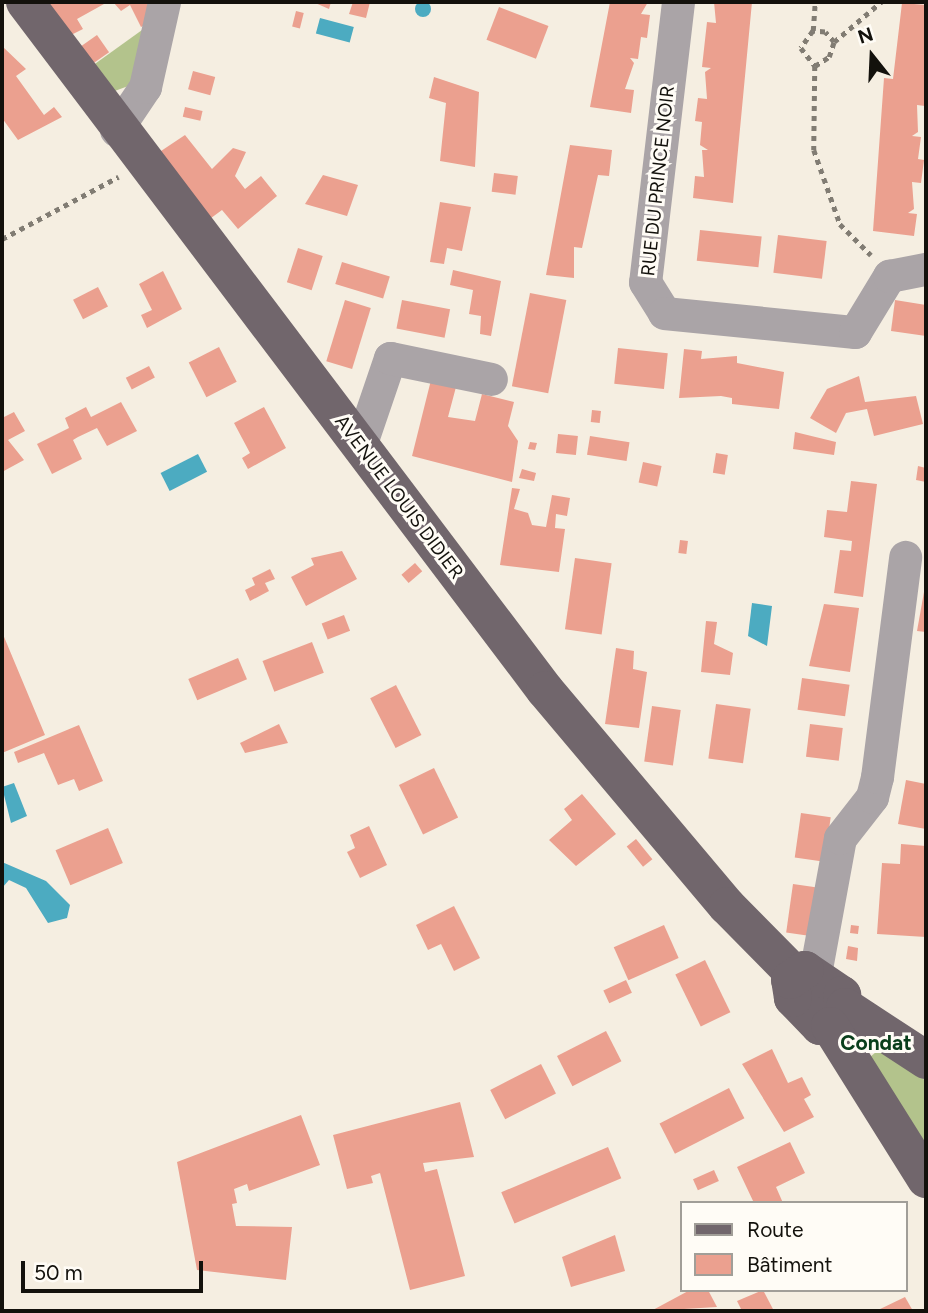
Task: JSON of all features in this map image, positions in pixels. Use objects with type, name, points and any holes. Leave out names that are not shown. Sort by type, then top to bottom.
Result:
[{"type":"main road","name":"AVENUE LOUIS DIDIER","points":[[25,2],[116,130],[545,690],[727,906],[804,974]]},
{"type":"main road","points":[[804,974],[793,998],[820,1026],[837,1016]]},
{"type":"main road","points":[[837,1016],[926,1060]]},
{"type":"main road","points":[[837,1016],[926,1179]]},
{"type":"street","points":[[116,130],[145,87],[164,2]]},
{"type":"street","name":"RUE DU PRINCE NOIR","points":[[678,2],[645,282],[664,313],[855,332],[889,276],[926,269]]},
{"type":"street","points":[[360,446],[390,358],[491,379]]},
{"type":"street","points":[[804,974],[840,838],[872,797],[877,777],[905,557]]},
{"type":"path","points":[[815,2],[813,31],[801,48],[815,66],[814,150],[841,224],[876,260]]},
{"type":"path","points":[[815,66],[830,57],[834,41],[881,2]]},
{"type":"path","points":[[813,31],[834,41]]},
{"type":"path","points":[[2,240],[130,170]]},
{"type":"green space","points":[[149,25],[131,85],[112,92],[92,66]]},
{"type":"green space","points":[[882,1047],[926,1081],[926,1158],[864,1062]]},
{"type":"water","points":[[420,1],[426,1],[431,9],[429,15],[420,17],[415,12],[415,6]]},
{"type":"water","points":[[320,18],[354,27],[350,43],[316,33]]},
{"type":"water","points":[[198,454],[207,472],[170,491],[161,473]]},
{"type":"water","points":[[752,603],[772,606],[767,646],[748,636]]},
{"type":"water","points":[[14,783],[27,816],[11,823],[2,787]]},
{"type":"water","points":[[2,862],[46,881],[70,905],[67,918],[48,923],[26,888],[9,880],[2,888]]},
{"type":"building","points":[[45,2],[104,4],[77,19],[83,29],[69,36]]},
{"type":"building","points":[[113,2],[152,2],[149,23],[141,27],[130,5],[121,11]]},
{"type":"building","points":[[313,2],[331,2],[329,9]]},
{"type":"building","points":[[353,2],[370,2],[366,18],[349,14]]},
{"type":"building","points":[[610,2],[648,2],[641,14],[650,15],[647,38],[641,37],[638,59],[630,58],[634,63],[625,89],[634,90],[631,113],[590,107]]},
{"type":"building","points":[[714,2],[752,2],[733,203],[693,198],[695,176],[704,177],[702,150],[708,150],[700,145],[702,122],[695,121],[698,98],[707,99],[705,72],[711,68],[702,67],[707,22],[716,23]]},
{"type":"building","points":[[902,3],[926,5],[926,98],[925,106],[917,105],[918,132],[912,136],[921,137],[918,159],[924,160],[921,183],[912,182],[914,209],[908,213],[917,214],[914,236],[873,231],[884,78],[893,79]]},
{"type":"building","points":[[499,7],[548,26],[536,59],[486,40]]},
{"type":"building","points":[[296,11],[304,13],[300,28],[292,27]]},
{"type":"building","points":[[97,35],[109,52],[90,65],[78,48]]},
{"type":"building","points":[[2,46],[26,69],[16,76],[44,115],[54,107],[62,117],[18,140],[2,118]]},
{"type":"building","points":[[193,71],[215,77],[210,95],[188,89]]},
{"type":"building","points":[[434,77],[479,92],[475,167],[440,161],[446,103],[429,98]]},
{"type":"building","points":[[185,107],[203,111],[200,121],[183,117]]},
{"type":"building","points":[[185,135],[212,169],[233,148],[246,152],[235,176],[245,189],[261,176],[277,196],[238,229],[222,210],[207,221],[158,153]]},
{"type":"building","points":[[570,145],[612,150],[609,176],[598,175],[582,248],[574,247],[574,278],[546,275]]},
{"type":"building","points":[[494,173],[518,176],[516,195],[492,192]]},
{"type":"building","points":[[323,175],[358,185],[347,216],[305,204]]},
{"type":"building","points":[[440,202],[471,207],[462,251],[447,248],[444,264],[430,262]]},
{"type":"building","points":[[700,230],[762,236],[758,267],[697,261]]},
{"type":"building","points":[[778,235],[827,241],[822,279],[773,273]]},
{"type":"building","points":[[298,248],[323,256],[312,290],[287,282]]},
{"type":"building","points":[[342,262],[390,277],[383,299],[335,284]]},
{"type":"building","points":[[453,270],[501,281],[491,336],[480,334],[481,316],[469,314],[473,290],[450,285]]},
{"type":"building","points":[[163,271],[182,309],[147,328],[141,315],[152,310],[139,284]]},
{"type":"building","points":[[98,287],[108,307],[83,319],[73,300]]},
{"type":"building","points":[[530,293],[566,300],[548,393],[512,386]]},
{"type":"building","points":[[345,300],[371,308],[352,369],[326,361]]},
{"type":"building","points":[[402,300],[450,309],[445,338],[396,328]]},
{"type":"building","points":[[895,300],[926,305],[926,336],[891,331]]},
{"type":"building","points":[[219,347],[237,382],[206,397],[189,362]]},
{"type":"building","points":[[618,348],[668,353],[664,389],[614,384]]},
{"type":"building","points":[[684,349],[702,351],[701,359],[737,356],[737,363],[784,372],[779,409],[732,404],[732,398],[721,396],[679,398]]},
{"type":"building","points":[[149,366],[155,378],[132,389],[126,378]]},
{"type":"building","points":[[859,376],[865,402],[916,396],[923,424],[874,436],[867,409],[846,413],[836,433],[810,418],[827,389]]},
{"type":"building","points":[[431,380],[456,387],[448,417],[475,421],[482,394],[514,402],[508,426],[518,441],[512,482],[412,456]]},
{"type":"building","points":[[121,402],[137,431],[107,446],[97,428],[78,437],[73,440],[82,459],[52,474],[37,444],[69,428],[65,418],[86,407],[91,417]]},
{"type":"building","points":[[264,407],[286,448],[248,469],[242,458],[250,453],[234,423]]},
{"type":"building","points":[[592,410],[601,411],[600,423],[591,422]]},
{"type":"building","points":[[14,412],[25,431],[8,440],[24,460],[2,472],[2,418]]},
{"type":"building","points":[[795,432],[836,442],[834,455],[793,449]]},
{"type":"building","points":[[558,434],[578,436],[576,455],[556,453]]},
{"type":"building","points":[[590,436],[630,442],[627,461],[587,455]]},
{"type":"building","points":[[530,442],[537,443],[535,450],[528,449]]},
{"type":"building","points":[[716,453],[728,455],[725,475],[713,473]]},
{"type":"building","points":[[643,462],[662,466],[657,486],[639,483]]},
{"type":"building","points":[[918,466],[926,468],[926,482],[916,480]]},
{"type":"building","points":[[522,469],[536,473],[534,481],[519,478]]},
{"type":"building","points":[[851,481],[877,484],[863,597],[834,593],[840,550],[851,551],[852,541],[824,537],[827,510],[847,512]]},
{"type":"building","points":[[512,488],[520,489],[514,509],[528,513],[532,525],[546,527],[552,495],[570,498],[567,516],[556,514],[555,528],[565,529],[559,572],[500,565]]},
{"type":"building","points":[[680,540],[688,541],[686,554],[678,553]]},
{"type":"building","points":[[342,551],[357,579],[306,606],[291,577],[314,565],[311,558]]},
{"type":"building","points":[[575,558],[612,563],[602,634],[565,629]]},
{"type":"building","points":[[415,563],[422,571],[409,583],[401,575]]},
{"type":"building","points":[[270,569],[275,579],[265,583],[269,591],[250,601],[245,590],[255,585],[252,578]]},
{"type":"building","points":[[924,592],[926,593],[926,632],[917,631]]},
{"type":"building","points":[[824,604],[859,608],[850,672],[809,666]]},
{"type":"building","points":[[344,615],[350,631],[328,639],[322,624]]},
{"type":"building","points":[[706,621],[717,622],[714,644],[733,653],[730,675],[701,672]]},
{"type":"building","points":[[2,632],[45,735],[2,753],[4,703]]},
{"type":"building","points":[[312,642],[324,673],[274,692],[263,661]]},
{"type":"building","points":[[616,648],[634,651],[633,669],[647,672],[639,728],[605,724]]},
{"type":"building","points":[[238,658],[247,679],[197,700],[188,679]]},
{"type":"building","points":[[802,678],[850,685],[845,716],[798,710]]},
{"type":"building","points":[[396,685],[421,735],[396,748],[370,698]]},
{"type":"building","points":[[716,704],[751,709],[743,763],[708,758]]},
{"type":"building","points":[[652,706],[681,710],[673,765],[644,761]]},
{"type":"building","points":[[279,724],[288,743],[245,753],[240,743]]},
{"type":"building","points":[[810,724],[843,728],[839,761],[806,757]]},
{"type":"building","points":[[79,725],[103,781],[79,791],[74,779],[58,785],[44,753],[18,763],[14,752]]},
{"type":"building","points":[[434,768],[458,817],[423,835],[399,785]]},
{"type":"building","points":[[906,780],[926,784],[926,829],[898,824]]},
{"type":"building","points":[[582,794],[616,834],[576,866],[549,840],[572,820],[564,809]]},
{"type":"building","points":[[801,813],[831,817],[824,862],[795,858]]},
{"type":"building","points":[[369,826],[387,865],[360,878],[347,852],[355,848],[350,835]]},
{"type":"building","points":[[108,828],[123,863],[70,885],[56,850]]},
{"type":"building","points":[[636,839],[652,859],[643,867],[627,847]]},
{"type":"building","points":[[901,844],[926,846],[926,937],[877,934],[882,863],[900,864]]},
{"type":"building","points":[[793,884],[821,888],[814,936],[786,933]]},
{"type":"building","points":[[454,906],[480,958],[454,971],[441,944],[428,950],[416,925]]},
{"type":"building","points":[[664,925],[679,958],[628,980],[614,947]]},
{"type":"building","points":[[851,925],[859,926],[858,934],[850,933]]},
{"type":"building","points":[[848,946],[858,948],[857,961],[846,959]]},
{"type":"building","points":[[705,960],[730,1012],[701,1027],[675,974]]},
{"type":"building","points":[[626,980],[632,993],[609,1003],[603,991]]},
{"type":"building","points":[[606,1031],[621,1061],[572,1086],[557,1056]]},
{"type":"building","points":[[772,1049],[788,1083],[802,1077],[811,1095],[804,1099],[814,1117],[784,1132],[742,1064]]},
{"type":"building","points":[[541,1064],[556,1093],[505,1119],[490,1090]]},
{"type":"building","points":[[729,1088],[744,1118],[675,1154],[660,1123]]},
{"type":"building","points":[[460,1102],[474,1157],[423,1163],[425,1172],[437,1169],[465,1276],[410,1290],[380,1173],[371,1176],[373,1183],[347,1189],[333,1135]]},
{"type":"building","points":[[301,1115],[320,1165],[249,1191],[247,1184],[234,1189],[237,1203],[232,1204],[236,1226],[292,1227],[286,1280],[197,1270],[177,1162]]},
{"type":"building","points":[[790,1142],[805,1173],[776,1187],[782,1201],[753,1201],[737,1167]]},
{"type":"building","points":[[608,1147],[621,1178],[515,1224],[501,1192]]},
{"type":"building","points":[[714,1170],[719,1181],[698,1190],[693,1179]]},
{"type":"building","points":[[615,1235],[625,1271],[571,1287],[562,1257]]},
{"type":"building","points":[[686,1292],[709,1292],[717,1307],[651,1311]]},
{"type":"building","points":[[764,1292],[774,1311],[742,1311],[737,1301]]},
{"type":"building","points":[[905,1297],[913,1311],[876,1311]]},
{"type":"district","name":"Condat","points":[[876,1043]]}]
